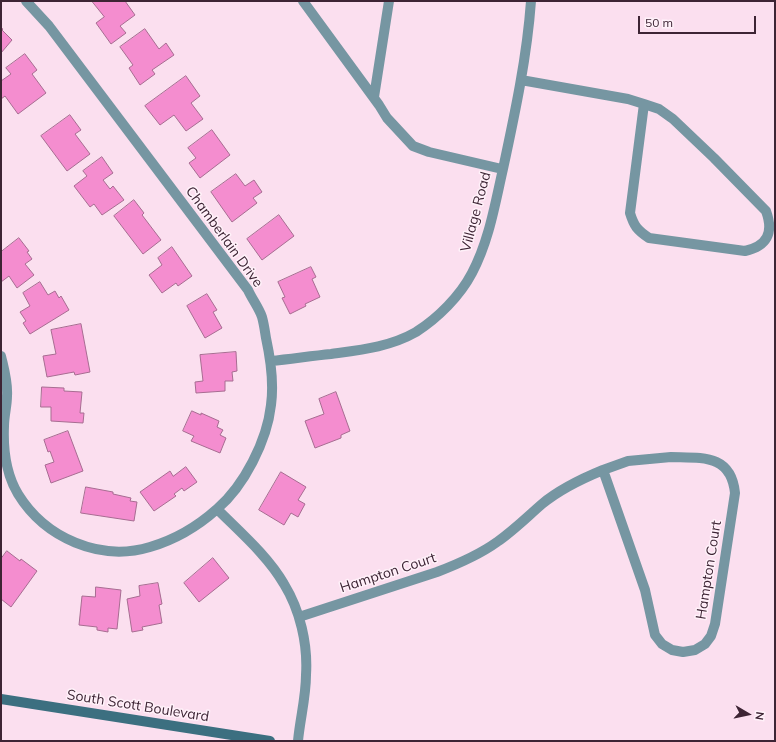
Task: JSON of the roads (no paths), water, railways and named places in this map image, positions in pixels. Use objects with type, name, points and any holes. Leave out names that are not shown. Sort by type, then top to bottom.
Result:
[{"type":"main road","name":"South Scott Boulevard","points":[[1,699],[270,741]]},
{"type":"street","name":"Chamberlain Drive","points":[[1,356],[6,374],[7,395],[4,426],[4,452],[8,473],[17,493],[30,512],[47,527],[65,539],[84,547],[106,551],[128,551],[150,547],[170,540],[192,527],[217,509],[230,496],[252,464],[268,424],[273,385],[271,362],[262,318],[248,290],[49,26],[26,1]]},
{"type":"street","points":[[303,1],[374,97],[387,118],[413,146],[428,152],[502,169]]},
{"type":"street","points":[[374,97],[389,1]]},
{"type":"street","name":"Village Road","points":[[271,362],[358,350],[387,344],[416,332],[446,307],[461,290],[480,256],[495,205],[520,80],[531,1]]},
{"type":"street","points":[[520,80],[628,99],[644,104],[659,109],[673,119],[714,158],[766,211],[770,230],[762,244],[755,249],[745,251],[649,238],[640,232],[633,224],[630,213],[644,104]]},
{"type":"street","name":"Hampton Court","points":[[299,617],[437,572],[457,564],[496,543],[515,529],[542,504],[559,491],[578,480],[603,470],[628,461],[649,458],[670,456],[708,458],[720,463],[728,471],[734,482],[735,493],[715,624],[711,636],[705,644],[695,650],[683,652],[672,650],[662,644],[655,635],[645,590],[603,470]]},
{"type":"street","points":[[217,509],[256,549],[277,574],[285,585],[299,617],[306,657],[306,676],[298,741]]}]
